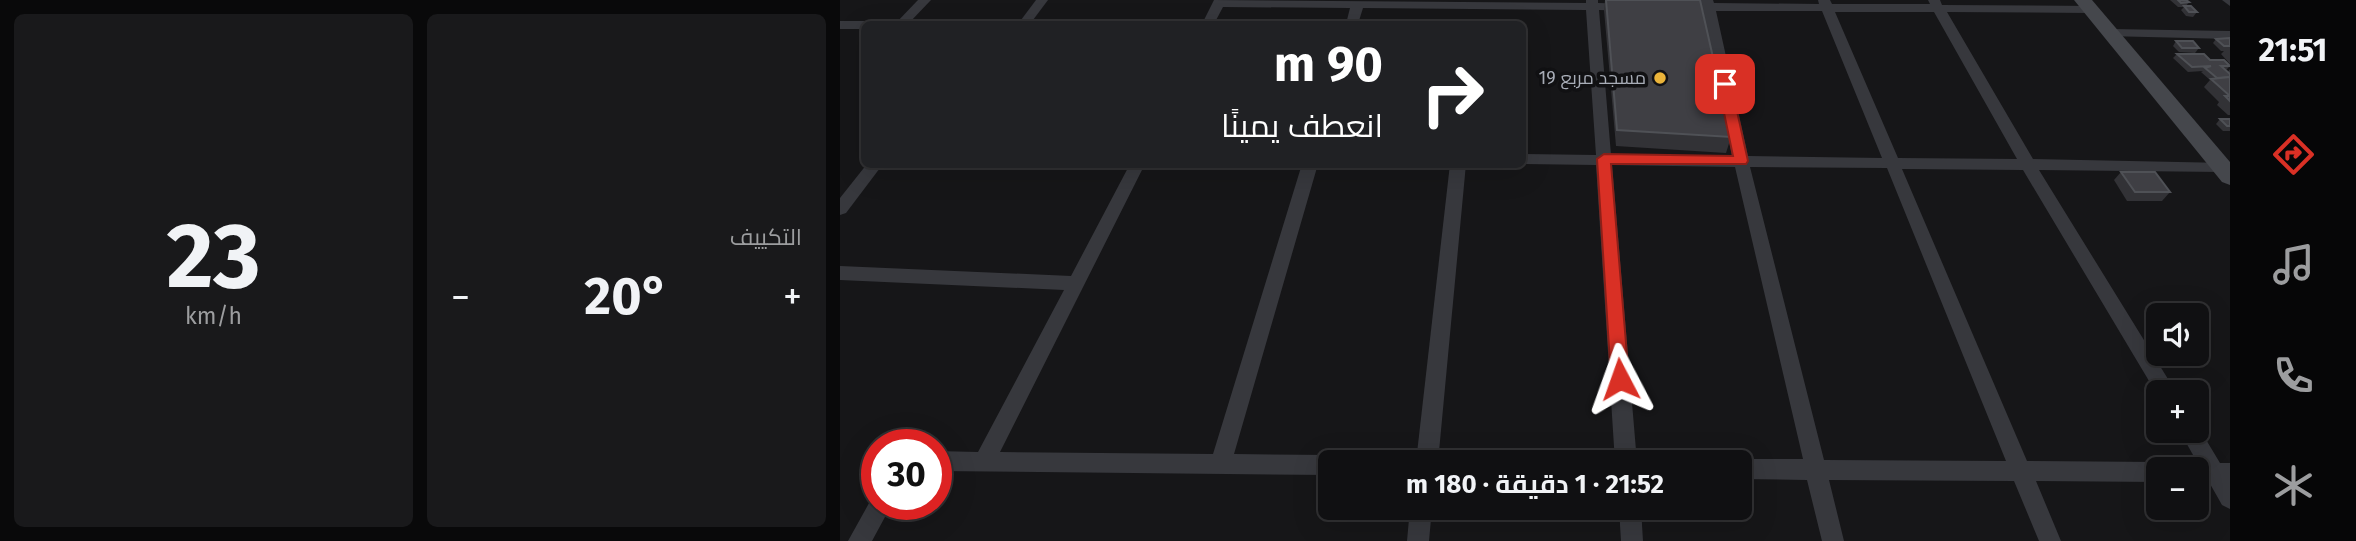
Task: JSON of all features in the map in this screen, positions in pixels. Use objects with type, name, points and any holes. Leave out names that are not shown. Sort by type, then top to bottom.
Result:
[{"type":"street","points":[[904,21],[925,0]]},
{"type":"street","points":[[1026,21],[1042,0]]},
{"type":"street","points":[[1210,21],[1220,1],[1359,2],[1476,7],[1592,3],[1650,7],[1707,4],[2086,5],[2226,172]]},
{"type":"street","points":[[1353,21],[1359,2]]},
{"type":"street","points":[[1592,3],[1625,450]]},
{"type":"street","points":[[1707,4],[1741,161],[1833,541]]},
{"type":"street","points":[[1825,4],[2050,541]]},
{"type":"street","points":[[1936,4],[2028,165],[2159,380]]},
{"type":"street","points":[[842,27],[861,25]]},
{"type":"street","points":[[2111,33],[2230,35]]},
{"type":"street","points":[[1526,159],[1892,162],[2226,172]]},
{"type":"street","points":[[840,209],[873,168]]},
{"type":"street","points":[[985,460],[1136,168]]},
{"type":"street","points":[[1221,463],[1309,168]]},
{"type":"street","points":[[1428,450],[1458,168]]},
{"type":"street","points":[[840,273],[1075,283]]},
{"type":"street","points":[[2197,443],[2230,498]]},
{"type":"street","points":[[952,461],[1318,465]]},
{"type":"street","points":[[1752,470],[2146,472]]},
{"type":"street","points":[[859,541],[871,520]]},
{"type":"street","points":[[1418,541],[1421,520]]},
{"type":"street","points":[[1631,520],[1632,541]]},
{"type":"building","name":"مسجد مربع 19","points":[[1606,0],[1700,0],[1731,137],[1617,130]]},
{"type":"building","points":[[2184,6],[2191,6],[2197,12],[2189,12]]},
{"type":"building","points":[[2230,38],[2230,46],[2224,46],[2216,39]]},
{"type":"building","points":[[2176,41],[2193,41],[2199,48],[2182,48]]},
{"type":"building","points":[[2177,54],[2204,54],[2210,60],[2224,60],[2230,66],[2221,66],[2230,77],[2217,78],[2205,68],[2211,66],[2192,67]]},
{"type":"building","points":[[2230,77],[2230,96],[2211,79]]},
{"type":"building","points":[[2220,119],[2230,119],[2230,126],[2227,126]]},
{"type":"building","points":[[2121,172],[2155,172],[2170,192],[2135,192]]},
{"type":"place","name":"مسجد مربع 19","points":[[1660,78]]},
{"type":"route","points":[[1620,379],[1604,159],[1741,161],[1725,84]]}]
